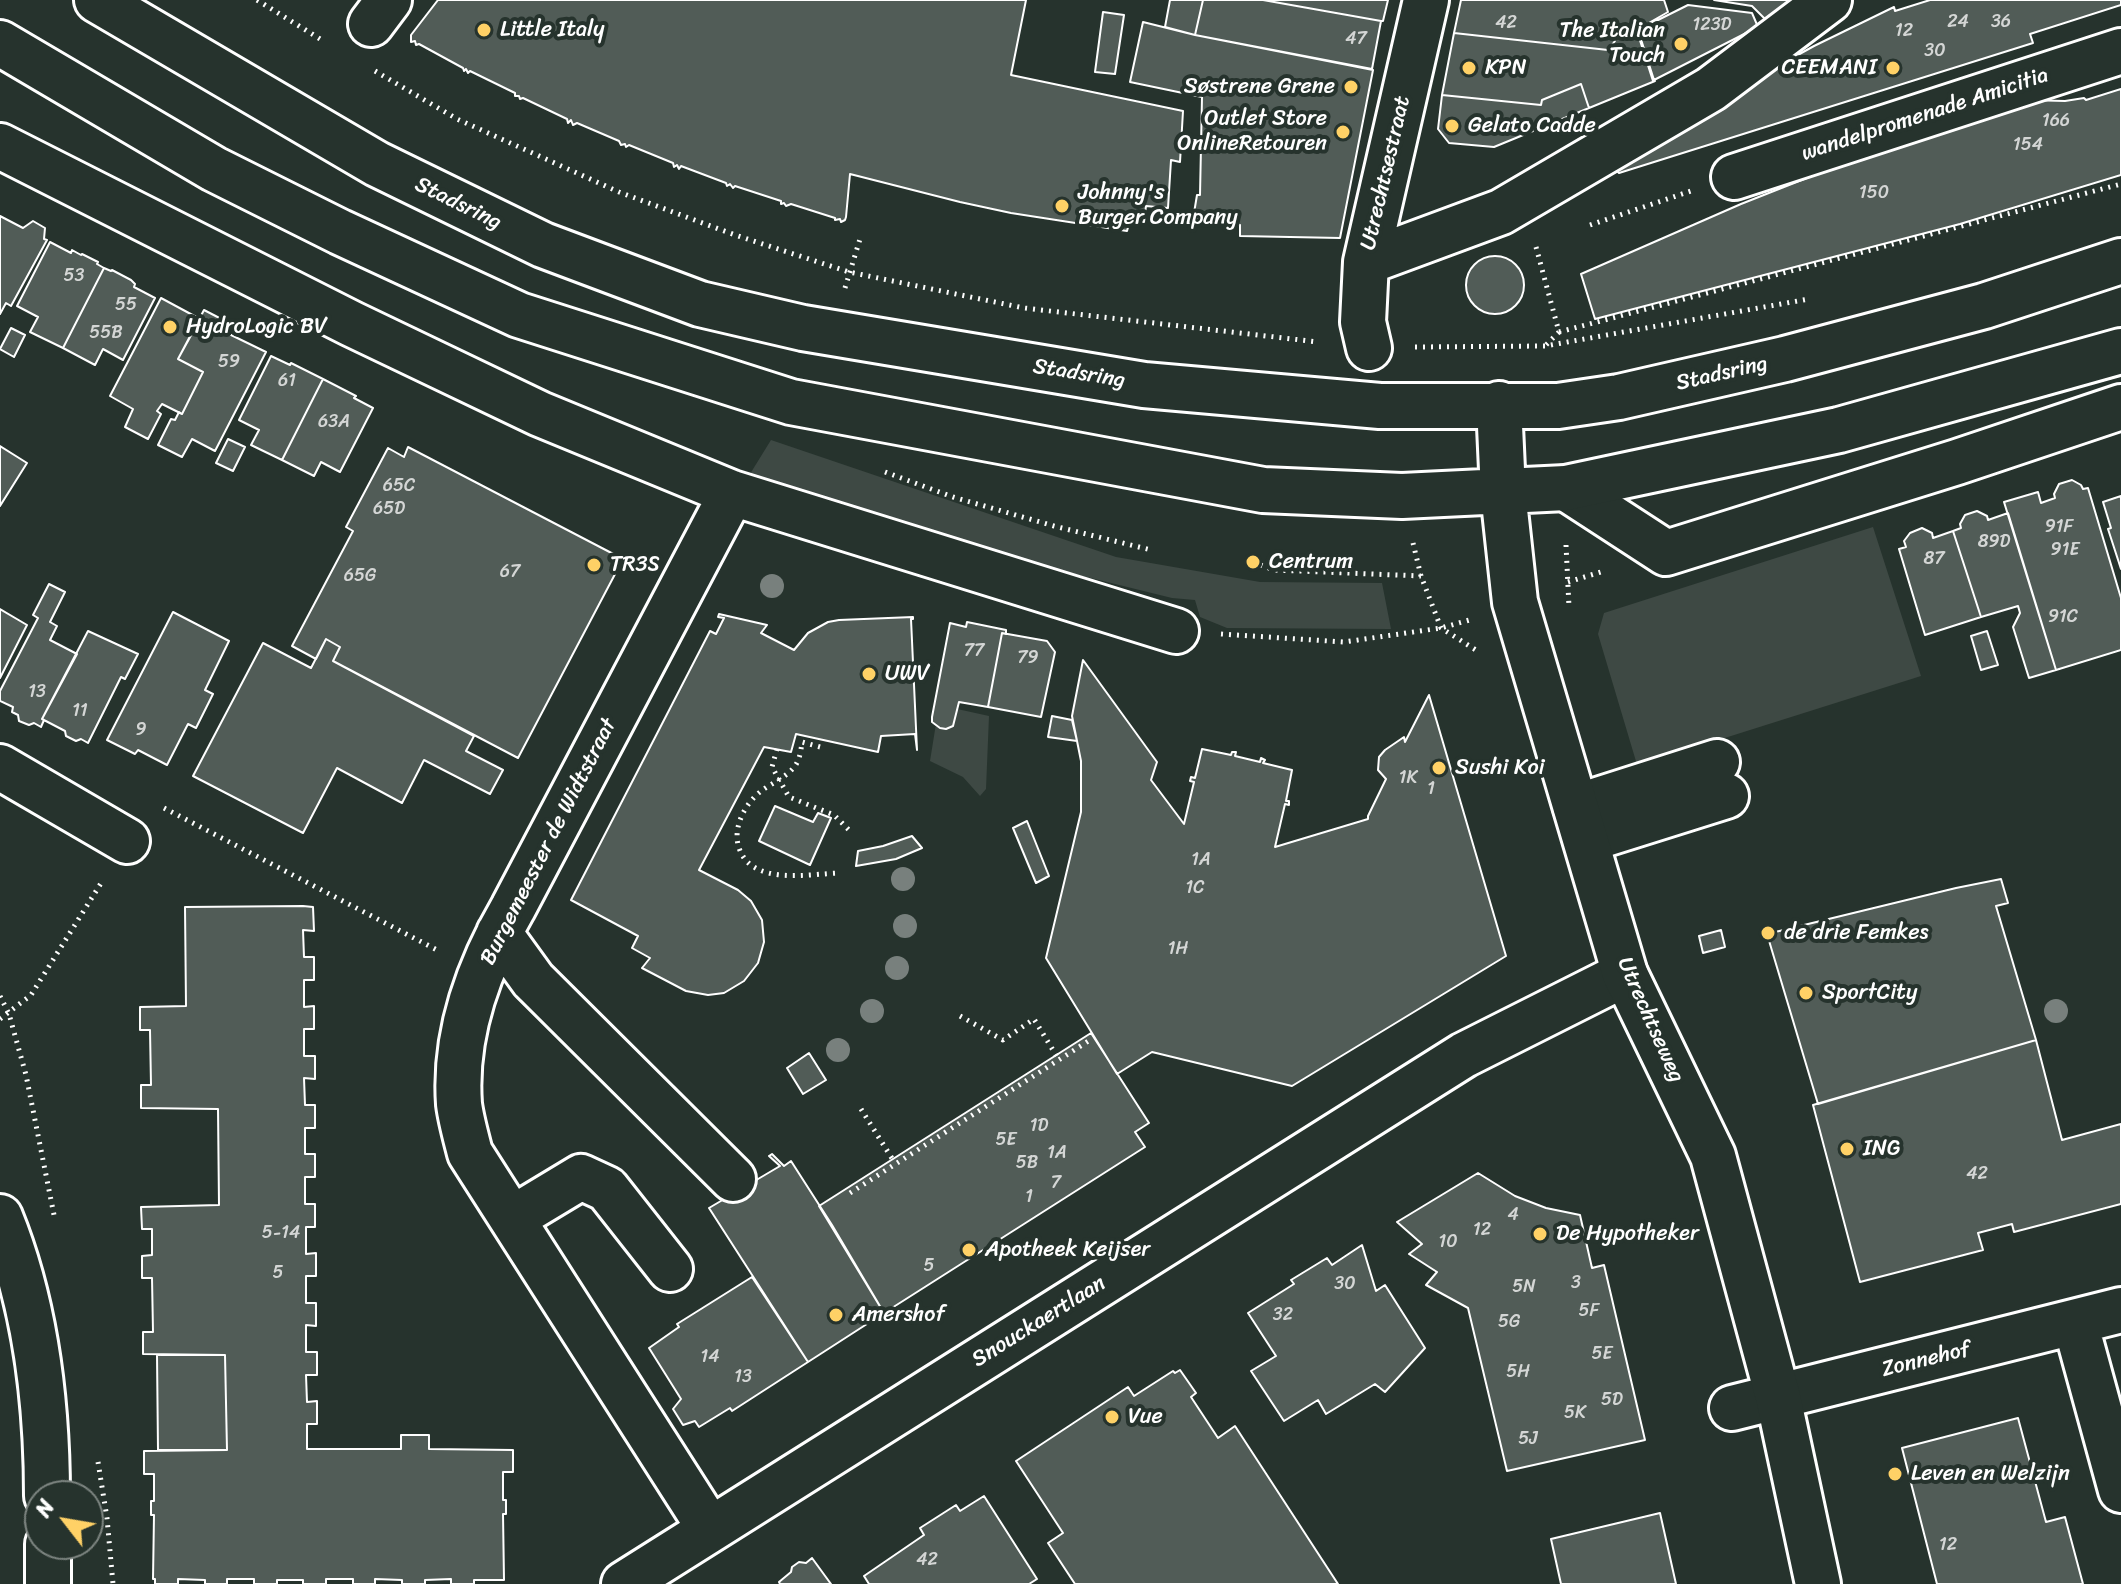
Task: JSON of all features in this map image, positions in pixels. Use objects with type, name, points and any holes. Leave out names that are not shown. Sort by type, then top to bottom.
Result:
[{"type":"street","name":"Stadsring","points":[[97,0],[377,164],[543,245],[700,304],[803,328],[1144,385],[1380,406],[1558,406],[1619,397],[1785,359],[1984,306],[2121,261]]},
{"type":"street","name":"Utrechtsestraat","points":[[1369,348],[1363,322],[1366,262],[1426,0]]},
{"type":"street","points":[[1366,262],[1501,212],[1711,89],[1829,0]]},
{"type":"street","points":[[0,43],[214,169],[340,232],[519,315],[791,402],[1263,490],[1402,496],[1566,488],[1839,430],[2121,351]]},
{"type":"street","name":"wandelpromenade Amicitia","points":[[1734,177],[2119,57]]},
{"type":"street","points":[[0,146],[352,324],[540,414],[732,493],[1176,631]]},
{"type":"street","name":"Utrechtseweg","points":[[1499,404],[1503,492],[1515,602],[1625,974],[1713,1156],[1778,1397],[1818,1584]]},
{"type":"street","points":[[1566,488],[1666,553],[2121,407]]},
{"type":"street","name":"Burgemeester de Widtstraat","points":[[710,1529],[470,1153],[459,1106],[459,1063],[465,1021],[499,933],[732,493]]},
{"type":"street","points":[[0,767],[127,841]]},
{"type":"street","points":[[1581,824],[1721,779]]},
{"type":"street","points":[[499,933],[533,980],[733,1179]]},
{"type":"street","name":"Snouckaertlaan","points":[[624,1584],[1464,1055],[1625,974]]},
{"type":"street","points":[[513,1218],[581,1177],[607,1189],[670,1269]]},
{"type":"street","points":[[0,1217],[26,1296],[46,1431],[47,1480]]},
{"type":"street","name":"Zonnehof","points":[[1732,1408],[2121,1310]]},
{"type":"street","points":[[2075,1322],[2121,1490]]},
{"type":"street","points":[[48,1560],[48,1584]]},
{"type":"path","points":[[257,0],[326,42]]},
{"type":"path","points":[[375,30],[457,119],[619,192],[735,235],[849,272],[1024,308],[1369,348],[1545,346],[1824,297]]},
{"type":"path","points":[[1590,225],[1734,177]]},
{"type":"path","points":[[1545,346],[1559,332],[2121,184]]},
{"type":"path","points":[[844,290],[860,239]]},
{"type":"path","points":[[1536,247],[1559,332]]},
{"type":"path","points":[[882,471],[953,497],[1151,550]]},
{"type":"path","points":[[1176,631],[1344,642],[1441,628],[1479,617],[1569,581],[1666,553]]},
{"type":"path","points":[[1253,562],[1274,570],[1421,576]]},
{"type":"path","points":[[820,747],[802,742],[796,765],[753,799],[741,817],[737,844],[746,861],[766,873],[840,873]]},
{"type":"path","points":[[777,749],[772,767],[789,797],[834,815],[850,831]]},
{"type":"path","points":[[0,1019],[31,995],[151,802],[481,973]]},
{"type":"path","points":[[960,1016],[1003,1040],[1034,1019],[1059,1060]]},
{"type":"path","points":[[850,1193],[1090,1040]]},
{"type":"path","points":[[861,1109],[893,1160]]},
{"type":"shaded area","points":[[771,440],[1116,557],[1260,582],[1382,583],[1391,629],[1227,628],[1200,617],[1195,600],[1172,598],[965,547],[750,474]]},
{"type":"shaded area","points":[[1873,527],[1921,676],[1638,768],[1598,634],[1604,613]]},
{"type":"shaded area","points":[[939,705],[989,716],[986,789],[980,796],[963,777],[930,761]]},
{"type":"building","points":[[438,0],[1026,0],[1011,75],[1183,111],[1180,162],[1171,160],[1168,208],[1146,206],[1144,222],[1130,220],[1127,231],[1011,213],[850,174],[846,217],[841,222],[840,219],[835,220],[791,204],[786,206],[781,201],[735,186],[733,188],[730,184],[727,186],[681,166],[679,169],[673,163],[629,145],[621,145],[619,141],[577,123],[573,125],[571,120],[568,123],[567,119],[520,99],[515,93],[470,71],[468,73],[466,69],[464,71],[416,45],[415,41],[411,42],[411,35]]},
{"type":"building","points":[[1170,0],[1203,0],[1195,35],[1165,27]]},
{"type":"building","points":[[1203,0],[1263,0],[1381,21],[1372,69],[1195,35]]},
{"type":"building","points":[[1263,0],[1388,0],[1381,21]]},
{"type":"building","points":[[1461,0],[1664,0],[1668,12],[1640,28],[1616,29],[1615,41],[1608,50],[1454,33]]},
{"type":"building","points":[[1714,0],[1793,0],[1771,25],[1752,6]]},
{"type":"building","points":[[1930,0],[2121,0],[2121,5],[2030,34],[2033,43],[1619,173],[1617,171],[1767,72],[1814,46],[1894,7],[1895,11]]},
{"type":"building","points":[[1688,5],[1752,13],[1758,27],[1654,80],[1638,30]]},
{"type":"building","points":[[1103,12],[1124,15],[1115,74],[1095,72]]},
{"type":"building","points":[[1143,22],[1373,70],[1340,238],[1240,236],[1240,225],[1193,219],[1197,195],[1200,195],[1202,97],[1130,82]]},
{"type":"building","points":[[1636,28],[1655,81],[1589,108],[1581,84],[1542,100],[1541,105],[1442,95],[1454,33],[1608,50],[1615,41],[1616,29]]},
{"type":"building","points":[[1581,84],[1589,108],[1494,147],[1449,143],[1438,129],[1442,95],[1541,105],[1542,100]]},
{"type":"building","points":[[2121,89],[2121,175],[1960,224],[1595,319],[1581,274],[1741,204],[1827,170],[2027,100],[2086,100]]},
{"type":"building","points":[[0,216],[23,228],[33,221],[45,228],[44,239],[47,240],[11,306],[6,303],[0,314]]},
{"type":"building","points":[[50,242],[71,253],[72,250],[82,254],[104,268],[63,348],[30,332],[38,317],[17,306]]},
{"type":"building","points":[[1495,256],[1506,258],[1515,265],[1522,274],[1522,296],[1515,305],[1506,312],[1495,314],[1484,312],[1475,305],[1468,296],[1466,285],[1468,274],[1475,265],[1484,258]]},
{"type":"building","points":[[104,268],[131,280],[134,287],[155,298],[123,360],[103,349],[95,365],[63,348]]},
{"type":"building","points":[[161,298],[200,319],[178,359],[203,372],[182,414],[162,404],[157,411],[161,414],[148,439],[125,427],[133,409],[110,396]]},
{"type":"building","points":[[204,310],[231,324],[227,333],[266,352],[215,451],[192,439],[182,457],[158,445],[171,419],[175,420],[179,412],[182,414],[203,372],[178,359]]},
{"type":"building","points":[[11,328],[25,335],[14,357],[0,349]]},
{"type":"building","points":[[271,356],[323,379],[282,460],[251,445],[259,430],[239,420]]},
{"type":"building","points":[[323,379],[373,408],[340,472],[321,462],[314,476],[282,460]]},
{"type":"building","points":[[228,439],[245,447],[233,471],[216,463]]},
{"type":"building","points":[[0,446],[27,463],[0,506]]},
{"type":"building","points":[[408,447],[623,559],[518,758],[333,661],[340,647],[326,639],[316,659],[292,646],[353,531],[346,527],[388,448],[404,457]]},
{"type":"building","points":[[2072,480],[2083,489],[2088,488],[2121,598],[2121,650],[2056,670],[2004,502],[2038,492],[2041,503],[2055,498],[2059,484]]},
{"type":"building","points":[[2121,496],[2121,569],[2103,502]]},
{"type":"building","points":[[1977,511],[1987,516],[1988,520],[2008,513],[2056,670],[2029,678],[2013,627],[2020,613],[2018,606],[1981,617],[1953,531],[1961,528],[1965,515]]},
{"type":"building","points":[[1922,528],[1932,533],[1933,538],[1953,531],[1981,617],[1925,635],[1899,549],[1906,547],[1904,541],[1910,533]]},
{"type":"building","points":[[49,584],[65,592],[50,622],[57,626],[50,640],[77,654],[42,719],[41,727],[19,721],[18,715],[12,712],[13,707],[0,701],[0,691],[38,618],[33,615]]},
{"type":"building","points":[[0,609],[27,625],[0,678]]},
{"type":"building","points":[[173,612],[229,641],[205,690],[213,694],[196,728],[188,724],[167,765],[138,750],[135,754],[107,740]]},
{"type":"building","points":[[719,614],[767,625],[761,633],[794,650],[808,633],[828,622],[913,617],[917,750],[915,734],[881,736],[878,752],[796,734],[791,752],[764,747],[699,870],[738,890],[751,901],[762,920],[764,942],[758,963],[744,981],[724,993],[708,995],[686,991],[642,968],[650,958],[632,948],[638,936],[571,900],[710,631],[716,634],[724,618],[718,617]]},
{"type":"building","points":[[967,622],[1006,630],[1006,634],[1002,633],[988,707],[959,702],[953,726],[940,728],[932,722],[932,717],[950,623],[966,627]]},
{"type":"building","points":[[88,631],[138,654],[125,679],[121,677],[88,743],[66,736],[65,731],[42,719]]},
{"type":"building","points":[[1987,631],[1998,665],[1981,670],[1971,636]]},
{"type":"building","points":[[1002,633],[1047,641],[1055,652],[1041,717],[988,707]]},
{"type":"building","points":[[326,639],[340,647],[333,661],[474,736],[466,751],[503,770],[490,794],[424,760],[402,803],[337,768],[303,833],[193,776],[263,643],[311,668]]},
{"type":"building","points":[[1083,660],[1157,762],[1151,780],[1184,824],[1194,782],[1190,781],[1191,777],[1195,778],[1202,749],[1231,755],[1236,752],[1235,756],[1260,762],[1261,758],[1265,760],[1263,763],[1292,770],[1286,801],[1289,805],[1285,804],[1275,847],[1368,819],[1386,779],[1378,770],[1379,757],[1404,737],[1405,742],[1429,695],[1506,956],[1292,1086],[1152,1052],[1117,1074],[1046,958],[1081,812],[1081,761],[1072,716]]},
{"type":"building","points":[[1052,716],[1072,720],[1077,741],[1048,737]]},
{"type":"building","points":[[775,806],[813,822],[818,813],[831,818],[810,865],[759,841]]},
{"type":"building","points":[[1027,821],[1049,876],[1036,883],[1013,828]]},
{"type":"building","points":[[912,836],[922,848],[896,859],[856,866],[858,851]]},
{"type":"building","points":[[2001,879],[2008,903],[1996,906],[2036,1040],[1818,1104],[1767,934]]},
{"type":"building","points":[[185,907],[313,907],[314,931],[303,930],[304,957],[314,957],[314,980],[304,980],[304,1007],[314,1006],[314,1029],[304,1029],[304,1056],[315,1056],[315,1079],[304,1078],[305,1105],[315,1105],[315,1128],[305,1128],[305,1154],[315,1154],[315,1177],[305,1177],[305,1204],[315,1204],[315,1227],[306,1227],[306,1254],[316,1253],[316,1276],[306,1276],[306,1303],[316,1303],[316,1326],[306,1325],[306,1352],[317,1352],[317,1375],[306,1375],[307,1402],[317,1401],[317,1424],[307,1424],[307,1449],[401,1449],[401,1435],[429,1435],[429,1449],[513,1450],[513,1472],[503,1472],[503,1500],[506,1500],[506,1514],[503,1514],[504,1580],[451,1584],[451,1579],[425,1580],[425,1584],[402,1584],[402,1580],[375,1579],[375,1584],[353,1584],[353,1579],[326,1579],[326,1584],[277,1580],[277,1584],[254,1584],[254,1579],[227,1579],[227,1584],[205,1584],[205,1580],[178,1579],[178,1584],[155,1584],[153,1579],[154,1515],[151,1515],[151,1501],[154,1501],[154,1474],[144,1474],[144,1451],[227,1450],[225,1355],[143,1354],[143,1332],[153,1332],[152,1278],[142,1278],[142,1256],[152,1255],[152,1229],[142,1229],[141,1207],[219,1205],[218,1109],[141,1108],[141,1085],[151,1085],[150,1030],[140,1030],[140,1007],[186,1006]]},
{"type":"building","points":[[1721,930],[1725,947],[1703,953],[1699,936]]},
{"type":"building","points":[[1091,1033],[1149,1123],[1135,1132],[1145,1147],[884,1313],[819,1206]]},
{"type":"building","points":[[2036,1040],[2062,1140],[2121,1124],[2121,1204],[2014,1232],[2012,1224],[1978,1233],[1983,1250],[1860,1282],[1813,1105]]},
{"type":"building","points":[[809,1053],[826,1080],[803,1094],[787,1068]]},
{"type":"building","points":[[772,1154],[784,1166],[791,1161],[884,1313],[808,1362],[709,1208],[780,1166],[769,1156]]},
{"type":"building","points":[[1478,1173],[1515,1196],[1546,1208],[1580,1215],[1592,1268],[1604,1265],[1645,1440],[1507,1471],[1468,1308],[1426,1285],[1437,1272],[1409,1254],[1422,1244],[1397,1222]]},
{"type":"building","points":[[1362,1245],[1376,1291],[1385,1285],[1425,1348],[1385,1392],[1375,1384],[1326,1414],[1318,1400],[1284,1421],[1251,1371],[1276,1356],[1248,1313],[1294,1284],[1291,1280],[1327,1258],[1332,1265]]},
{"type":"building","points":[[752,1277],[808,1362],[732,1411],[730,1408],[699,1427],[695,1421],[683,1425],[673,1409],[681,1399],[649,1348],[679,1327],[677,1324]]},
{"type":"building","points":[[157,1355],[225,1355],[227,1450],[158,1450]]},
{"type":"building","points":[[1180,1370],[1196,1393],[1191,1397],[1218,1438],[1235,1426],[1338,1584],[1075,1584],[1048,1543],[1063,1533],[1016,1461],[1128,1387],[1134,1396],[1173,1371]]},
{"type":"building","points":[[2018,1418],[2046,1522],[2065,1517],[2083,1584],[1937,1584],[1902,1448]]},
{"type":"building","points":[[984,1496],[1037,1579],[1029,1584],[869,1584],[864,1576],[924,1535],[920,1528],[956,1505],[960,1511]]},
{"type":"building","points":[[1660,1513],[1676,1584],[1561,1584],[1551,1539]]},
{"type":"building","points":[[812,1558],[831,1584],[780,1584],[792,1567]]},
{"type":"place","name":"Little Italy","points":[[484,30]]},
{"type":"place","name":"The Italian Touch","points":[[1681,44]]},
{"type":"place","name":"KPN","points":[[1469,68]]},
{"type":"place","name":"CEEMANI","points":[[1893,68]]},
{"type":"place","name":"Søstrene Grene","points":[[1351,87]]},
{"type":"place","name":"Gelato Cadde","points":[[1452,126]]},
{"type":"place","name":"Outlet Store OnlineRetouren","points":[[1343,132]]},
{"type":"place","name":"Johnny's Burger Company","points":[[1062,206]]},
{"type":"place","name":"HydroLogic BV","points":[[170,327]]},
{"type":"place","name":"Centrum","points":[[1253,562]]},
{"type":"place","name":"TR3S","points":[[594,565]]},
{"type":"place","name":"UWV","points":[[869,674]]},
{"type":"place","name":"Sushi Koi","points":[[1439,768]]},
{"type":"place","name":"de drie Femkes","points":[[1768,933]]},
{"type":"place","name":"SportCity","points":[[1806,993]]},
{"type":"place","name":"ING","points":[[1847,1149]]},
{"type":"place","name":"De Hypotheker","points":[[1540,1234]]},
{"type":"place","name":"Apotheek Keijser","points":[[969,1250]]},
{"type":"place","name":"Amershof","points":[[836,1315]]},
{"type":"place","name":"Vue","points":[[1112,1417]]},
{"type":"place","name":"Leven en Welzijn","points":[[1895,1474]]}]
